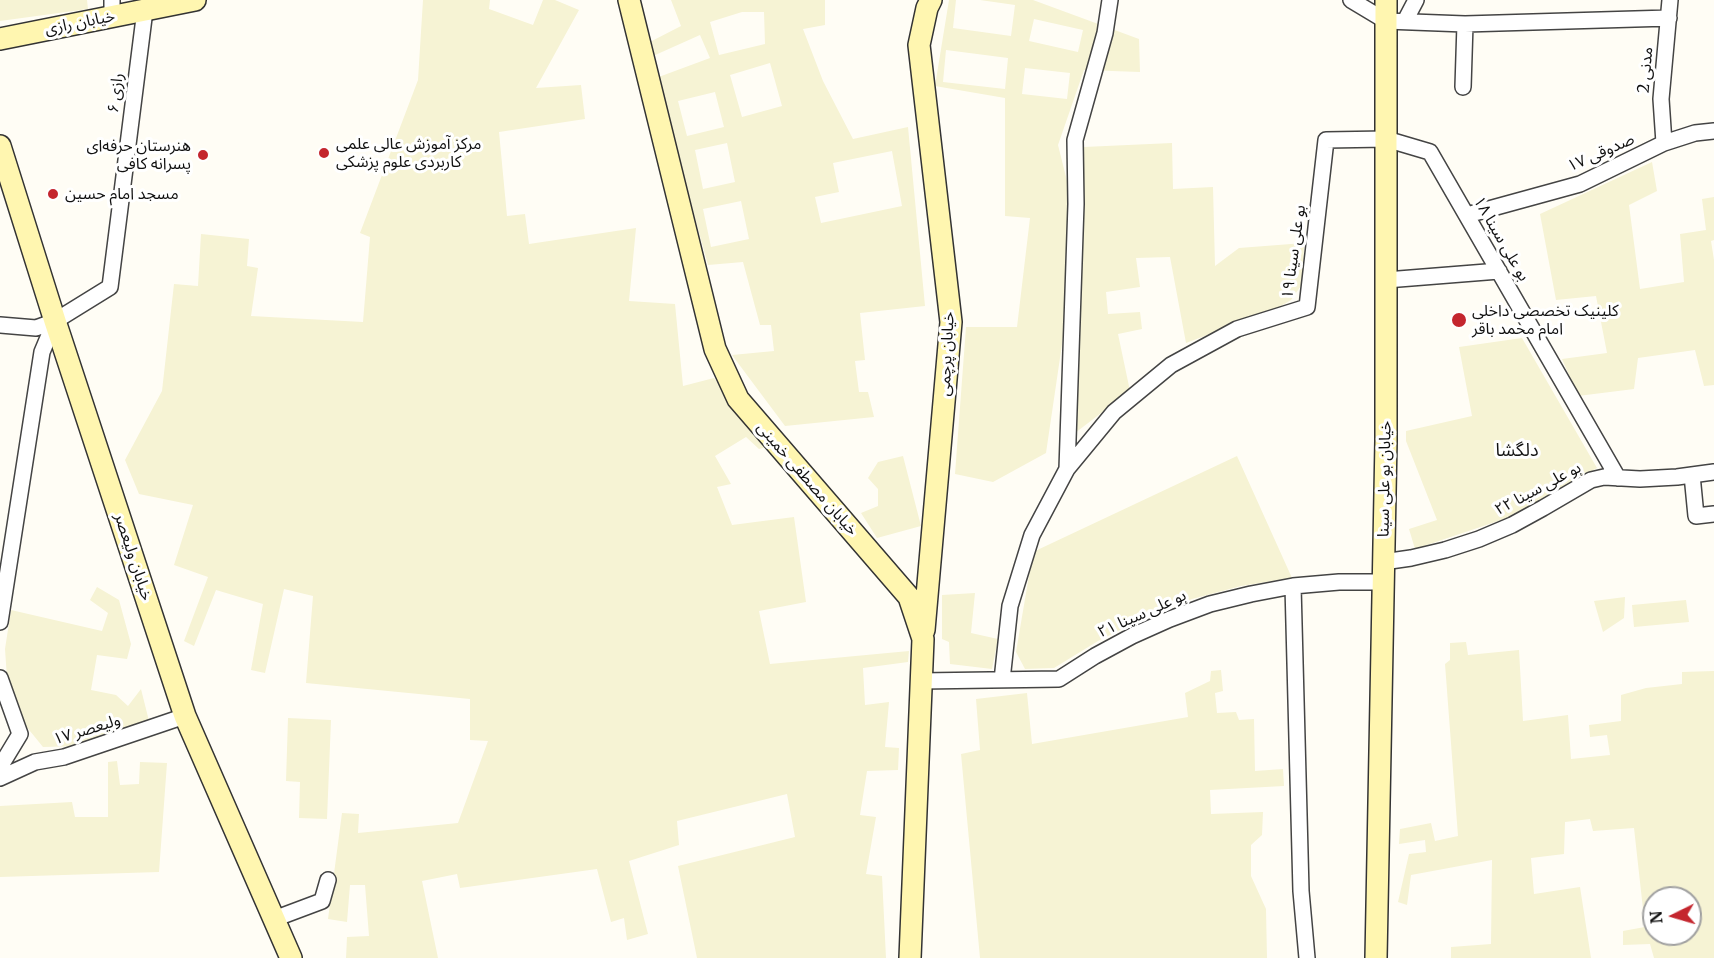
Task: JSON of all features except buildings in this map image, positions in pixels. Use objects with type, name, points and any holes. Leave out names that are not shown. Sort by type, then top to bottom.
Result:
[{"type":"street","name":"خیابان رازی","points":[[0,39],[112,8],[144,10],[195,0]]},
{"type":"street","name":"خیابان مصطفی خمینی","points":[[628,0],[715,349],[738,399],[909,597],[924,639],[910,958]]},
{"type":"street","name":"خیابان پرچمی","points":[[924,639],[951,322],[919,45],[927,8],[931,0]]},
{"type":"street","points":[[1067,469],[1076,204],[1075,140],[1105,33],[1110,0]]},
{"type":"street","points":[[1351,0],[1392,14],[1466,24],[1669,18]]},
{"type":"street","points":[[1392,14],[1416,0]]},
{"type":"street","name":"مدنی 2","points":[[1664,143],[1661,99],[1671,0]]},
{"type":"street","name":"رازی ۶","points":[[55,321],[110,287],[144,10]]},
{"type":"street","name":"خیابان بو علی سینا","points":[[1376,958],[1383,572],[1386,138],[1392,14]]},
{"type":"street","points":[[1463,87],[1466,24]]},
{"type":"street","name":"صدوقی ۱۷","points":[[1467,215],[1580,184],[1664,143],[1695,133],[1714,131]]},
{"type":"street","name":"بو علی سینا ۱۹","points":[[1002,680],[1010,606],[1032,535],[1067,469],[1114,412],[1171,365],[1237,329],[1307,307],[1326,140],[1386,138]]},
{"type":"street","name":"بو علی سینا ۱۸","points":[[1386,138],[1430,152],[1618,478]]},
{"type":"street","name":"خیابان ولیعصر","points":[[0,146],[185,716],[291,958]]},
{"type":"street","points":[[1386,280],[1499,271]]},
{"type":"street","points":[[0,325],[36,328],[55,321]]},
{"type":"street","points":[[0,622],[42,352],[55,321]]},
{"type":"street","name":"بو علی سینا ۲۲","points":[[1383,572],[1422,555],[1479,539],[1512,525],[1591,480],[1604,477],[1640,479],[1714,472]]},
{"type":"street","points":[[1692,475],[1696,516],[1714,514]]},
{"type":"street","name":"بو علی سینا ۲۱","points":[[921,681],[1059,679],[1132,636],[1210,604],[1293,586],[1339,582],[1383,572]]},
{"type":"street","points":[[1293,586],[1301,891],[1307,958]]},
{"type":"street","points":[[0,678],[20,734],[0,767]]},
{"type":"street","name":"ولیعصر ۱۷","points":[[0,778],[35,762],[64,758],[185,716]]},
{"type":"street","points":[[274,920],[322,901],[328,879]]},
{"type":"shaded area","points":[[0,0],[87,0],[88,9],[0,21]]},
{"type":"shaded area","points":[[423,0],[490,0],[489,9],[533,25],[543,0],[555,0],[579,10],[536,88],[581,85],[585,119],[499,132],[507,216],[525,214],[529,244],[636,228],[629,301],[675,304],[683,386],[714,378],[767,447],[759,449],[746,437],[715,456],[731,484],[717,487],[732,525],[794,517],[806,602],[759,611],[770,664],[909,651],[908,662],[863,668],[865,705],[889,702],[885,747],[899,748],[898,770],[867,771],[860,815],[876,817],[866,874],[882,876],[886,958],[697,958],[678,866],[795,837],[787,794],[677,821],[679,845],[629,861],[648,934],[627,940],[624,918],[611,922],[597,869],[460,888],[457,874],[422,881],[438,958],[346,958],[347,937],[369,936],[365,885],[350,885],[347,922],[328,919],[342,813],[359,814],[358,833],[458,823],[488,741],[470,740],[470,699],[306,683],[313,596],[284,589],[265,673],[251,670],[263,604],[216,590],[194,646],[184,641],[208,577],[174,565],[193,505],[139,494],[125,460],[162,391],[174,284],[198,286],[201,234],[249,239],[247,266],[258,268],[251,316],[363,322],[370,237],[360,233],[418,80]]},
{"type":"shaded area","points":[[671,0],[825,0],[825,25],[803,29],[823,81],[853,139],[908,127],[925,306],[860,313],[865,360],[855,361],[859,392],[868,392],[874,417],[785,426],[732,355],[774,351],[771,325],[760,325],[743,262],[708,265],[656,78],[710,58],[700,35],[653,56],[646,44],[681,26]],"holes":[[[742,12],[764,12],[765,44],[719,55],[710,22]],[[770,63],[782,106],[742,117],[730,75]],[[715,92],[724,127],[687,136],[678,101]],[[727,143],[735,182],[703,189],[695,150]],[[892,151],[902,206],[821,223],[815,197],[839,192],[833,163]],[[741,201],[749,239],[711,247],[703,209]]]},
{"type":"shaded area","points":[[949,0],[956,0],[953,28],[1011,36],[1015,5],[980,0],[1033,0],[1139,39],[1140,72],[1084,70],[1058,145],[1068,185],[1065,324],[1046,453],[993,482],[955,474],[966,327],[1017,327],[1030,218],[1005,216],[1005,98],[935,86]],"holes":[[[1034,19],[1083,30],[1078,52],[1029,41]],[[946,50],[1008,58],[1005,89],[943,82]],[[1025,68],[1070,73],[1067,99],[1022,94]]]},
{"type":"shaded area","points":[[1172,143],[1173,189],[1213,187],[1215,266],[1239,248],[1304,243],[1303,283],[1291,300],[1276,309],[1186,343],[1170,257],[1136,258],[1140,287],[1106,292],[1108,314],[1140,312],[1142,329],[1118,334],[1130,391],[1075,433],[1084,147]]},
{"type":"shaded area","points":[[1652,162],[1657,191],[1629,205],[1640,289],[1684,282],[1680,234],[1706,230],[1702,199],[1714,197],[1714,240],[1711,241],[1714,260],[1714,385],[1704,386],[1695,350],[1638,358],[1634,389],[1578,396],[1562,359],[1607,353],[1596,296],[1556,300],[1540,214]]},
{"type":"shaded area","points":[[1522,338],[1597,468],[1513,516],[1415,549],[1409,529],[1437,520],[1406,441],[1406,431],[1472,416],[1459,347]]},
{"type":"shaded area","points":[[903,456],[921,526],[877,538],[861,513],[878,506],[878,489],[868,478],[878,462]]},
{"type":"shaded area","points":[[1237,456],[1292,578],[1241,586],[1192,599],[1144,618],[1098,641],[1054,668],[1025,669],[1016,652],[1033,552]]},
{"type":"shaded area","points":[[97,587],[119,600],[131,644],[127,659],[97,655],[91,690],[116,695],[128,706],[141,689],[149,721],[84,746],[43,747],[21,720],[7,678],[5,649],[11,610],[102,631],[108,613],[90,600]]},
{"type":"shaded area","points":[[975,593],[971,633],[998,639],[992,669],[950,664],[949,642],[942,639],[942,595]]},
{"type":"shaded area","points":[[1625,597],[1624,618],[1603,632],[1594,601]]},
{"type":"shaded area","points":[[1686,600],[1689,622],[1634,627],[1632,605]]},
{"type":"shaded area","points":[[1466,642],[1468,655],[1519,650],[1523,721],[1568,715],[1571,759],[1610,755],[1607,735],[1590,737],[1589,725],[1621,721],[1621,695],[1646,688],[1682,684],[1682,672],[1714,671],[1714,958],[1654,958],[1651,946],[1702,946],[1702,886],[1642,886],[1642,900],[1634,828],[1593,831],[1590,819],[1565,822],[1564,854],[1531,858],[1534,894],[1580,887],[1591,958],[1451,958],[1451,947],[1491,944],[1492,860],[1411,875],[1407,905],[1398,902],[1409,854],[1426,852],[1425,840],[1399,844],[1400,829],[1431,823],[1435,841],[1458,836],[1445,664],[1450,660],[1450,643]]},
{"type":"shaded area","points":[[1221,670],[1223,691],[1215,693],[1217,713],[1236,712],[1239,720],[1254,719],[1255,771],[1283,769],[1284,786],[1210,790],[1211,814],[1263,812],[1262,835],[1251,845],[1251,876],[1266,909],[1267,958],[980,958],[961,754],[980,750],[976,699],[1027,693],[1032,744],[1188,717],[1185,693],[1210,681],[1211,671]]},
{"type":"shaded area","points":[[288,718],[331,720],[327,819],[299,818],[300,782],[286,781]]},
{"type":"shaded area","points":[[117,761],[120,785],[139,784],[140,762],[167,763],[159,872],[0,877],[0,806],[72,802],[75,817],[108,817],[108,762]]},
{"type":"shaded area","points":[[1642,928],[1642,944],[1623,945],[1623,931]]},
{"type":"place","name":"مرکز آموزش عالی علمی کاربردی علوم پزشکی","points":[[324,153]]},
{"type":"place","name":"هنرستان حرفه‌ای پسرانه کافی","points":[[203,155]]},
{"type":"place","name":"مسجد امام حسین","points":[[53,194]]},
{"type":"place","name":"کلینیک تخصصی داخلی امام محمد باقر","points":[[1459,320]]},
{"type":"district","name":"دلگشا","points":[[1517,451]]}]
